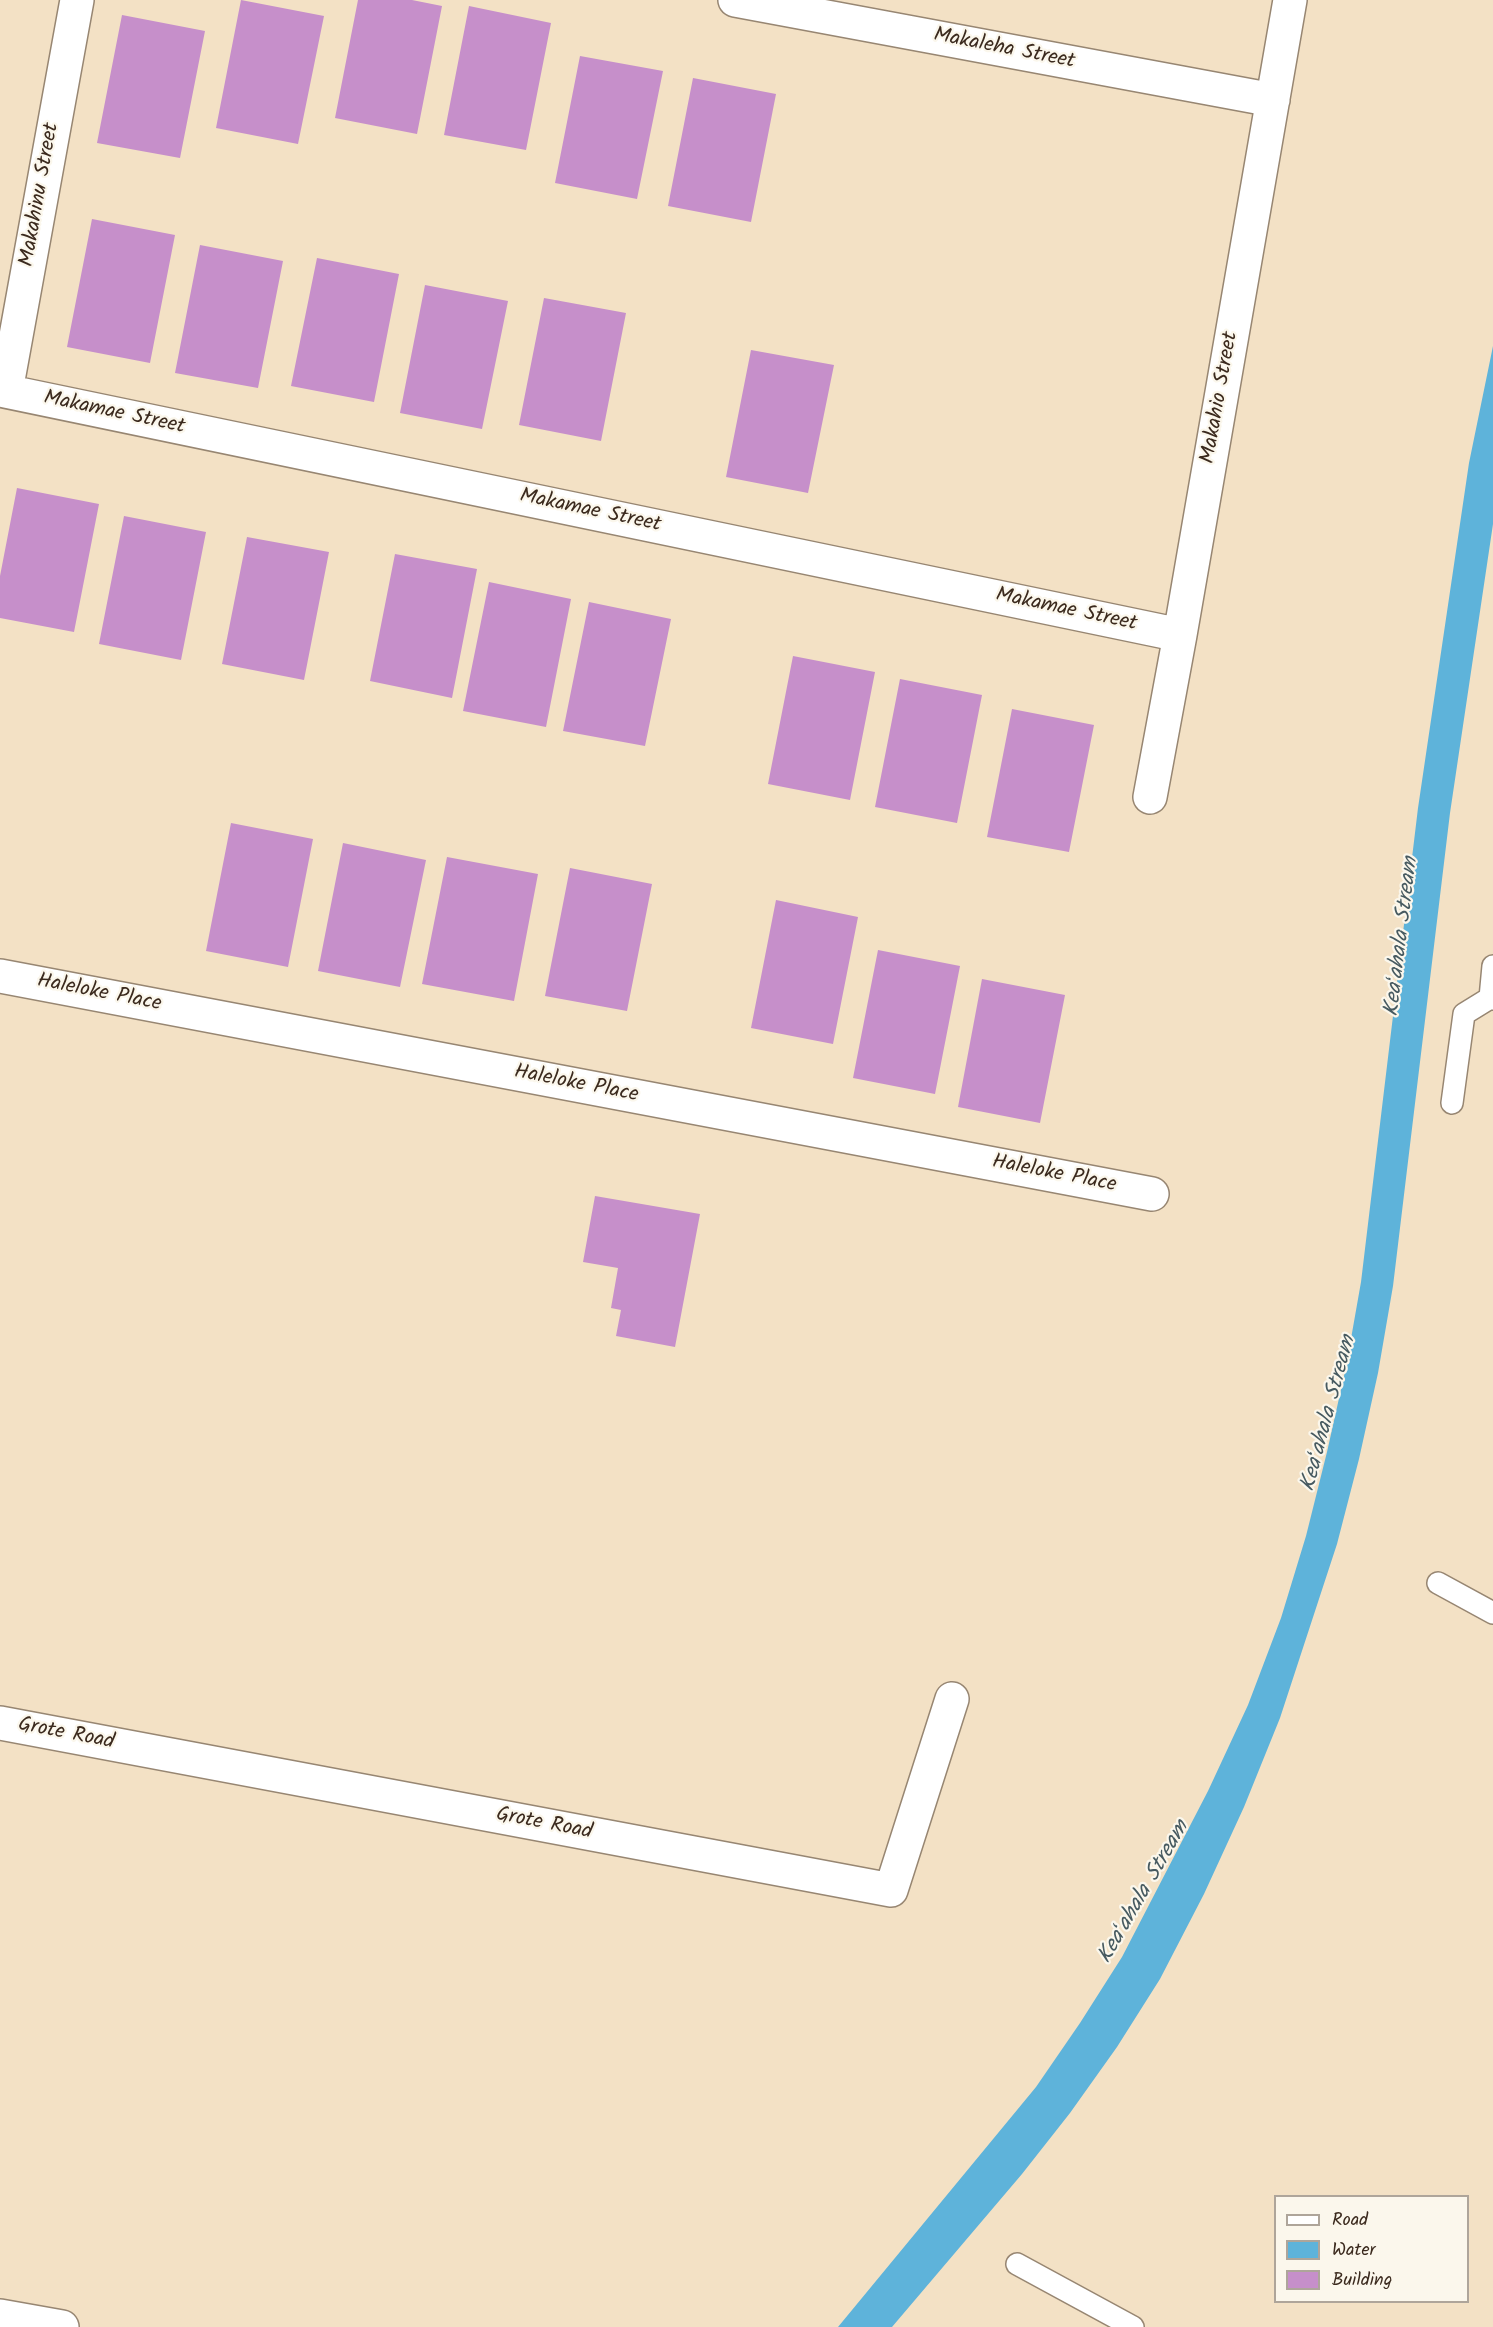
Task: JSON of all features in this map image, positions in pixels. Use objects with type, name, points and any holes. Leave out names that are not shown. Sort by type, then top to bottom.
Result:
[{"type":"street","name":"Makahinu Street","points":[[3,390],[77,0]]},
{"type":"street","name":"Makaleha Street","points":[[735,0],[1273,100]]},
{"type":"street","name":"Makahio Street","points":[[1150,796],[1290,0]]},
{"type":"street","name":"Makamae Street","points":[[3,390],[1180,635]]},
{"type":"street","name":"Haleloke Place","points":[[0,976],[1152,1194]]},
{"type":"street","name":"Grote Road","points":[[0,1723],[891,1890],[952,1699]]},
{"type":"street","points":[[0,2316],[62,2327]]},
{"type":"lane","points":[[1452,1103],[1464,1014],[1492,999],[1493,966]]},
{"type":"lane","points":[[1438,1583],[1493,1613]]},
{"type":"lane","points":[[1017,2264],[1133,2327]]},
{"type":"water","name":"Keaʻahala Stream","points":[[1493,346],[1493,524],[1450,813],[1393,1286],[1378,1373],[1337,1544],[1280,1718],[1244,1807],[1204,1894],[1160,1979],[1117,2047],[1070,2113],[1022,2174],[892,2327],[838,2327],[1036,2087],[1122,1957],[1208,1791],[1248,1705],[1281,1618],[1306,1536],[1327,1452],[1346,1367],[1361,1282],[1418,808],[1469,463]]},
{"type":"building","points":[[241,0],[324,16],[298,144],[216,128]]},
{"type":"building","points":[[358,0],[412,0],[442,6],[417,134],[335,118]]},
{"type":"building","points":[[469,6],[551,23],[526,150],[444,135]]},
{"type":"building","points":[[122,15],[205,31],[180,158],[97,143]]},
{"type":"building","points":[[580,56],[663,71],[637,199],[555,183]]},
{"type":"building","points":[[693,78],[776,94],[751,222],[668,206]]},
{"type":"building","points":[[92,219],[175,235],[150,363],[67,347]]},
{"type":"building","points":[[200,245],[283,261],[258,388],[175,373]]},
{"type":"building","points":[[317,258],[399,274],[374,402],[291,386]]},
{"type":"building","points":[[425,285],[508,301],[482,429],[400,413]]},
{"type":"building","points":[[544,298],[626,313],[601,441],[519,425]]},
{"type":"building","points":[[751,350],[834,365],[808,493],[726,477]]},
{"type":"building","points":[[17,488],[99,504],[74,632],[0,618],[0,576]]},
{"type":"building","points":[[124,516],[206,532],[181,660],[99,644]]},
{"type":"building","points":[[247,537],[329,552],[304,680],[222,664]]},
{"type":"building","points":[[395,554],[477,569],[452,698],[370,681]]},
{"type":"building","points":[[489,582],[571,599],[546,727],[463,711]]},
{"type":"building","points":[[589,602],[671,619],[645,746],[563,731]]},
{"type":"building","points":[[793,656],[875,672],[850,800],[768,784]]},
{"type":"building","points":[[900,679],[982,695],[957,823],[875,807]]},
{"type":"building","points":[[1012,709],[1094,725],[1069,852],[987,837]]},
{"type":"building","points":[[231,823],[313,839],[288,967],[206,951]]},
{"type":"building","points":[[343,843],[426,860],[400,987],[318,971]]},
{"type":"building","points":[[447,857],[538,874],[514,1001],[422,984]]},
{"type":"building","points":[[570,868],[652,884],[627,1011],[545,996]]},
{"type":"building","points":[[776,900],[858,917],[833,1044],[751,1028]]},
{"type":"building","points":[[878,950],[960,966],[935,1094],[853,1078]]},
{"type":"building","points":[[982,979],[1065,995],[1040,1123],[958,1107]]},
{"type":"building","points":[[595,1196],[700,1214],[675,1347],[616,1336],[621,1310],[611,1308],[618,1268],[583,1262]]}]
